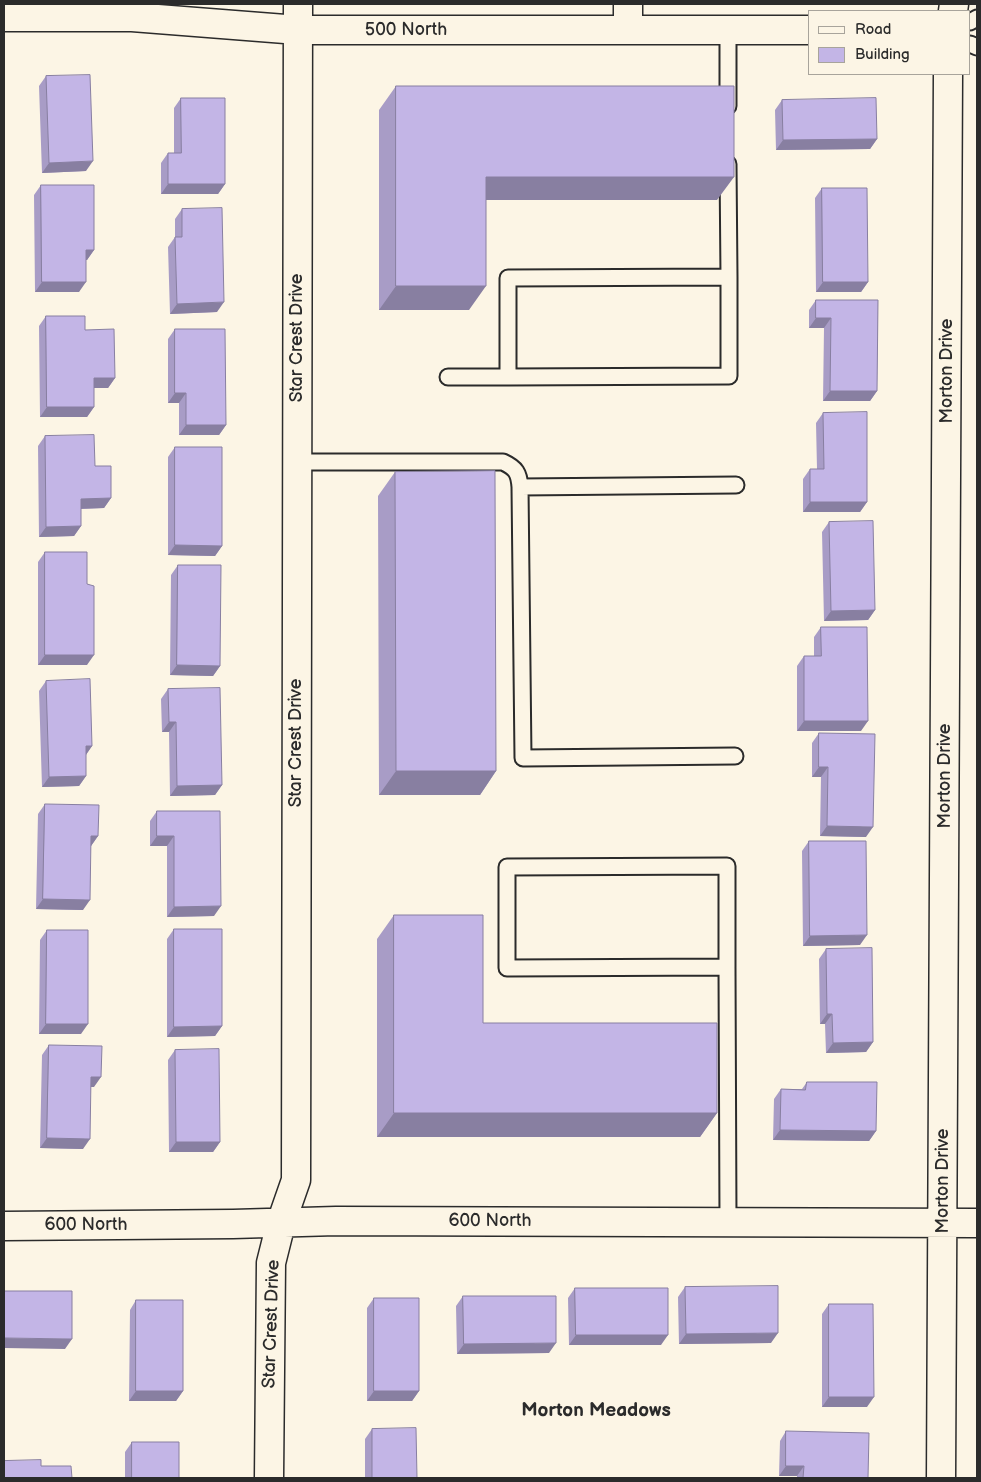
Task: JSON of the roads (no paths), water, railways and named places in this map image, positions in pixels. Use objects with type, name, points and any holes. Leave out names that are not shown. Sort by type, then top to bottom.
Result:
[{"type":"street","name":"500 North","points":[[4,17],[77,10],[132,17],[628,17],[728,30],[808,30]]},
{"type":"street","name":"Star Crest Drive","points":[[269,1478],[271,1262],[281,1223],[296,1180],[298,17]]},
{"type":"street","name":"Morton Drive","points":[[942,1478],[948,75]]},
{"type":"street","name":"600 North","points":[[4,1226],[336,1221],[977,1223]]},
{"type":"lane","points":[[728,30],[728,119]]},
{"type":"lane","points":[[448,377],[729,376],[728,148]]},
{"type":"lane","points":[[508,377],[508,278],[729,277]]},
{"type":"lane","points":[[297,462],[503,462],[514,467],[519,475],[520,487],[522,758],[735,756]]},
{"type":"lane","points":[[520,487],[736,485]]},
{"type":"lane","points":[[727,967],[508,968],[507,867],[726,866],[727,967],[728,1222]]},
{"type":"district","name":"Morton Meadows","points":[[596,1411]]}]
